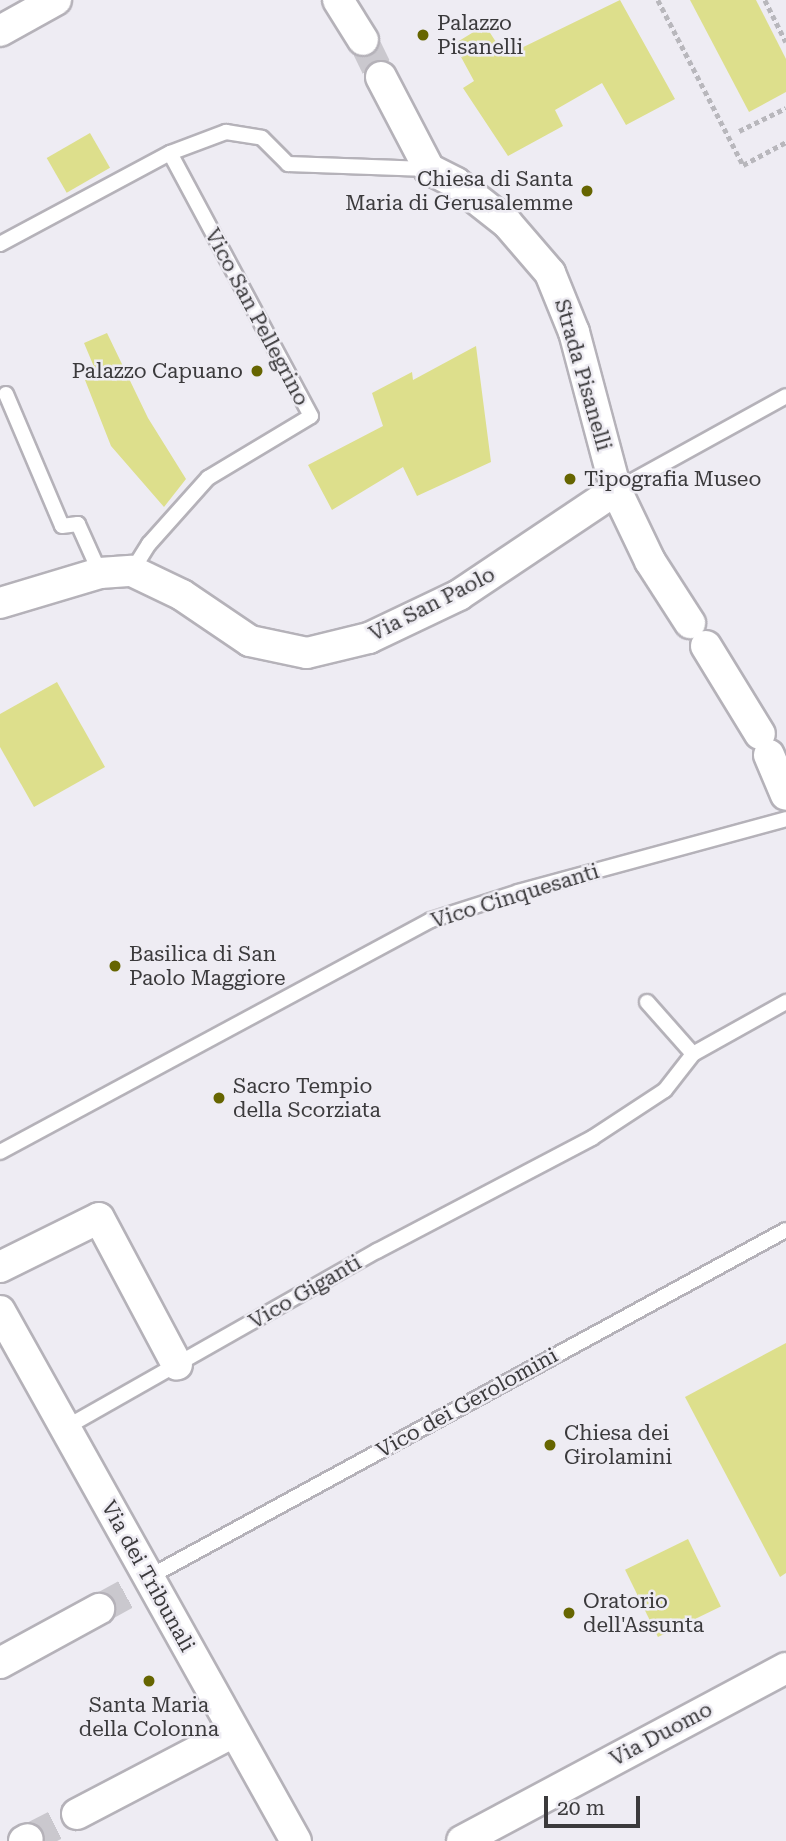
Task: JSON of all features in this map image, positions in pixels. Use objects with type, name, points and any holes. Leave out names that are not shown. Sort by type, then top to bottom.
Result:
[{"type":"street","points":[[0,31],[56,0]]},
{"type":"street","points":[[338,0],[363,40]]},
{"type":"street","points":[[382,77],[429,169]]},
{"type":"street","name":"Strada Pisanelli","points":[[429,169],[456,183],[508,223],[550,274],[574,332],[617,490],[650,561],[698,634],[764,744],[786,794]]},
{"type":"street","name":"Via San Paolo","points":[[0,603],[100,573],[132,571],[182,595],[250,641],[307,653],[369,638],[459,595],[617,490]]},
{"type":"street","points":[[0,1267],[99,1218],[177,1365]]},
{"type":"street","name":"Via dei Tribunali","points":[[0,1311],[146,1582],[296,1841]]},
{"type":"street","points":[[0,1663],[99,1609]]},
{"type":"street","name":"Via Duomo","points":[[462,1841],[786,1668]]},
{"type":"street","points":[[77,1814],[234,1732]]},
{"type":"lane","points":[[0,244],[170,153],[226,132],[262,138],[288,164],[429,169]]},
{"type":"lane","name":"Vico San Pellegrino","points":[[132,571],[149,544],[208,478],[311,416],[170,153]]},
{"type":"lane","points":[[6,394],[62,526],[78,524],[100,573]]},
{"type":"lane","points":[[617,490],[786,396]]},
{"type":"lane","name":"Vico Cinquesanti","points":[[0,1152],[431,920],[518,892],[786,819]]},
{"type":"lane","points":[[647,1002],[694,1054],[786,1002]]},
{"type":"lane","name":"Vico Giganti","points":[[65,1428],[377,1251],[592,1138],[665,1090],[694,1054]]},
{"type":"lane","name":"Vico dei Gerolomini","points":[[146,1582],[786,1230]]},
{"type":"path","points":[[659,0],[743,164],[786,142]]},
{"type":"path","points":[[765,0],[786,42]]},
{"type":"path","points":[[739,131],[786,107]]},
{"type":"green space","points":[[620,0],[675,99],[626,125],[602,83],[555,110],[563,126],[508,156],[463,88],[474,81],[454,44],[485,25],[505,56]]},
{"type":"green space","points":[[690,0],[756,0],[786,59],[786,92],[749,112]]},
{"type":"green space","points":[[90,133],[110,168],[67,193],[47,158]]},
{"type":"green space","points":[[107,333],[148,418],[186,479],[164,507],[111,446],[85,380],[97,374],[84,343]]},
{"type":"green space","points":[[476,346],[491,462],[417,496],[403,467],[332,510],[308,465],[383,426],[372,393],[412,372],[413,380]]},
{"type":"green space","points":[[57,682],[105,767],[34,807],[0,747],[0,714]]},
{"type":"green space","points":[[786,1343],[786,1573],[780,1577],[685,1397]]},
{"type":"green space","points":[[688,1539],[721,1606],[658,1637],[625,1570]]},
{"type":"tunnel","points":[[363,40],[381,77]]},
{"type":"tunnel","points":[[99,1609],[139,1587]]},
{"type":"tunnel","points":[[28,1839],[77,1814]]},
{"type":"place","name":"Palazzo Pisanelli","points":[[423,35]]},
{"type":"place","name":"Chiesa di Santa Maria di Gerusalemme","points":[[587,191]]},
{"type":"place","name":"Palazzo Capuano","points":[[257,371]]},
{"type":"place","name":"Tipografia Museo","points":[[570,479]]},
{"type":"place","name":"Basilica di San Paolo Maggiore","points":[[115,966]]},
{"type":"place","name":"Sacro Tempio della Scorziata","points":[[219,1098]]},
{"type":"place","name":"Chiesa dei Girolamini","points":[[550,1445]]},
{"type":"place","name":"Oratorio dell'Assunta","points":[[569,1613]]},
{"type":"place","name":"Santa Maria della Colonna","points":[[149,1681]]}]
